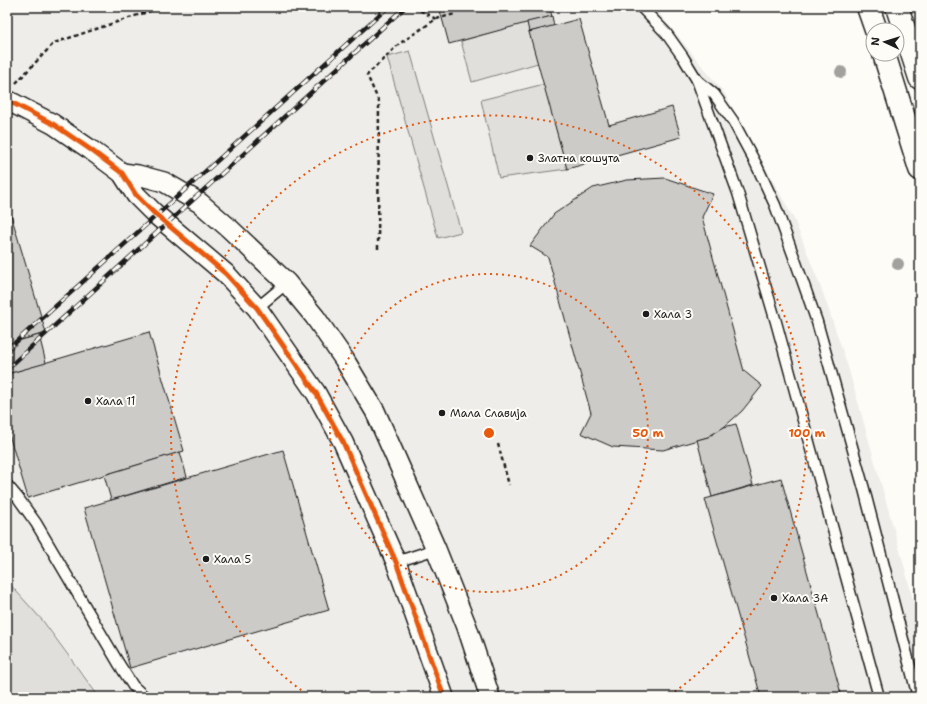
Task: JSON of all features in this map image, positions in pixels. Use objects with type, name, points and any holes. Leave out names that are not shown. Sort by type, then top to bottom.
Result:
[{"type":"main road","points":[[868,7],[873,22]]},
{"type":"main road","points":[[897,7],[920,78]]},
{"type":"main road","points":[[886,62],[920,170]]},
{"type":"street","points":[[10,93],[122,173],[136,195],[154,213],[226,274],[257,308],[316,393],[343,442],[396,562],[444,697]]},
{"type":"street","points":[[122,173],[138,175],[164,182],[200,203],[287,283],[319,323],[344,359],[375,411],[436,549],[467,627],[490,697]]},
{"type":"lane","points":[[641,7],[666,34],[683,57],[697,80],[738,193],[776,322],[879,697]]},
{"type":"lane","points":[[697,80],[714,94],[733,121],[756,164],[775,205],[794,257],[817,322],[864,489],[918,697]]},
{"type":"lane","points":[[257,308],[287,283]]},
{"type":"lane","points":[[7,485],[36,523],[133,686],[145,697]]},
{"type":"lane","points":[[396,562],[436,549]]},
{"type":"path","points":[[10,93],[54,43],[162,7]]},
{"type":"path","points":[[414,7],[436,19]]},
{"type":"path","points":[[378,249],[379,102],[366,75],[399,44],[436,19],[455,14]]},
{"type":"path","points":[[498,444],[509,485]]},
{"type":"shaded area","points":[[7,7],[654,7],[725,94],[794,219],[823,293],[848,367],[904,565],[920,628],[920,697],[100,697],[51,630],[7,580]]},
{"type":"shaded area","points":[[527,22],[538,63],[472,82],[461,41]]},
{"type":"shaded area","points":[[410,51],[461,232],[438,238],[387,57]]},
{"type":"shaded area","points":[[544,84],[567,169],[499,178],[481,100]]},
{"type":"shaded area","points":[[7,581],[43,621],[99,697],[7,697]]},
{"type":"building","points":[[439,7],[549,7],[552,16],[449,44]]},
{"type":"building","points":[[552,16],[554,26],[529,32],[527,22]]},
{"type":"building","points":[[579,19],[609,125],[672,107],[681,137],[567,169],[529,32]]},
{"type":"building","name":"Хала 3","points":[[665,178],[713,194],[702,217],[744,371],[762,386],[742,411],[724,427],[708,437],[663,450],[613,447],[581,433],[591,413],[548,257],[530,246],[554,214],[593,188],[627,180]]},
{"type":"building","points":[[11,215],[46,333],[7,344],[7,216]]},
{"type":"building","name":"Хала 11","points":[[149,332],[184,451],[28,498],[7,428],[7,374]]},
{"type":"building","points":[[39,335],[46,363],[7,374],[7,344]]},
{"type":"building","points":[[736,424],[753,485],[712,497],[697,440],[708,437],[724,427]]},
{"type":"building","name":"Хала 5","points":[[283,450],[329,610],[130,668],[84,508]]},
{"type":"building","points":[[180,452],[187,477],[111,500],[104,475]]},
{"type":"building","name":"Хала 3А","points":[[781,478],[842,697],[761,697],[705,499]]},
{"type":"railway","points":[[7,350],[388,7]]},
{"type":"railway","points":[[7,369],[405,7]]},
{"type":"cycle path","points":[[7,100],[53,124],[122,173],[136,195],[154,213],[226,274],[257,308],[316,393],[343,442],[396,562],[444,697]]},
{"type":"place","name":"Златна кошута","points":[[530,158]]},
{"type":"place","name":"Хала 3","points":[[646,314]]},
{"type":"place","name":"Хала 11","points":[[88,401]]},
{"type":"place","name":"Мала Славија","points":[[442,413]]},
{"type":"place","name":"Хала 5","points":[[206,559]]},
{"type":"place","name":"Хала 3А","points":[[774,598]]}]
